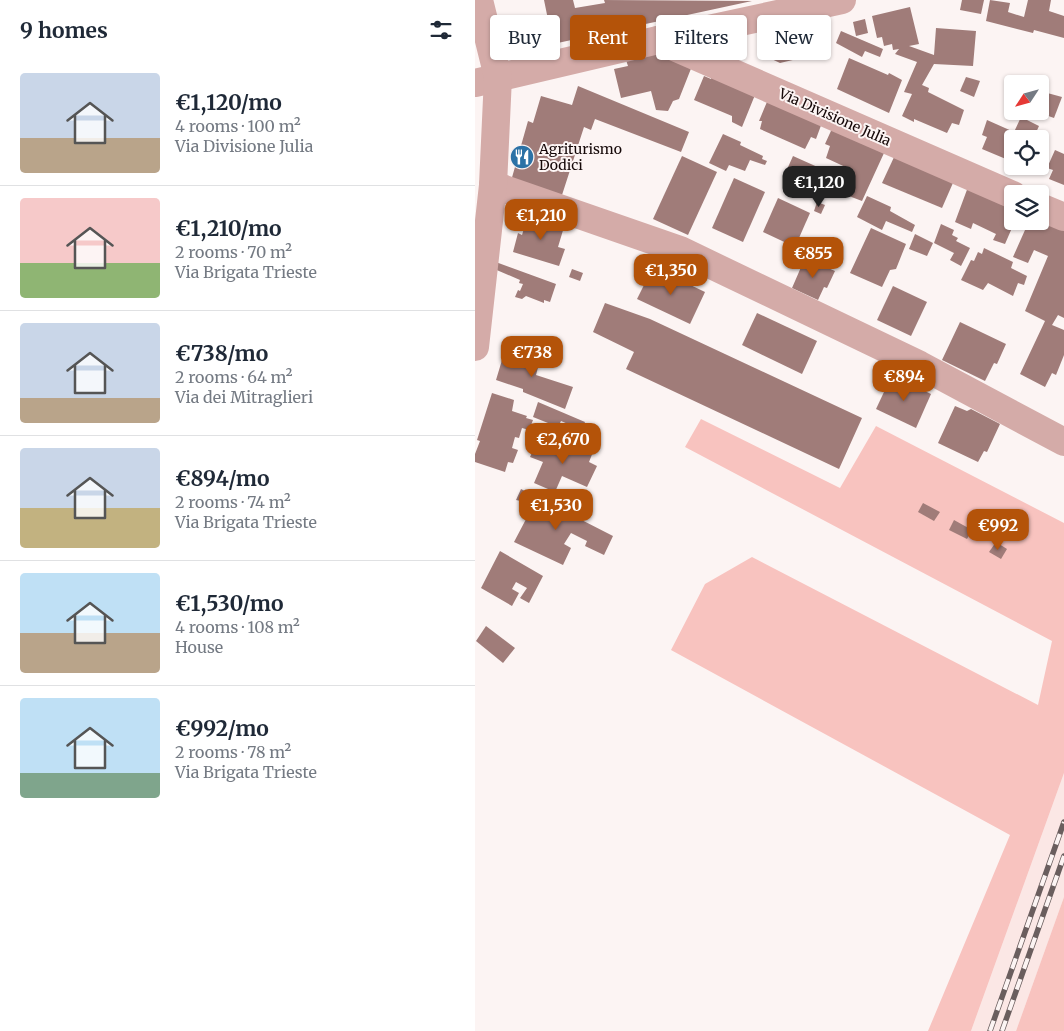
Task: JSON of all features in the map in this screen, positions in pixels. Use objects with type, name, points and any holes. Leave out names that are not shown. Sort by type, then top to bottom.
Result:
[{"type":"street","points":[[475,347],[493,185],[479,0]]},
{"type":"street","points":[[747,21],[842,0]]},
{"type":"street","points":[[486,80],[656,40]]},
{"type":"street","name":"Via Divisione Julia","points":[[704,60],[1004,191]]},
{"type":"street","points":[[493,185],[680,250],[920,365],[1064,442]]},
{"type":"street","points":[[1049,211],[1064,218]]},
{"type":"shaded area","points":[[701,419],[840,488],[876,426],[1064,523],[1064,773],[971,1031],[928,1031],[1010,835],[671,650],[705,584],[752,557],[1038,705],[1052,641],[685,447]]},
{"type":"shaded area","points":[[1064,773],[1064,897],[1016,1031],[971,1031]]},
{"type":"shaded area","points":[[1064,897],[1064,1031],[1016,1031]]},
{"type":"building","points":[[544,0],[573,0],[575,8],[605,3],[604,0],[752,1],[687,15],[656,15],[656,22],[646,24],[646,15],[570,15],[570,40],[560,42],[560,15],[547,15]]},
{"type":"building","points":[[962,0],[984,0],[981,14],[960,10]]},
{"type":"building","points":[[990,0],[1010,3],[1008,12],[1024,17],[1028,0],[1051,0],[1049,11],[1064,16],[1064,38],[1034,30],[1033,33],[986,21]]},
{"type":"building","points":[[910,7],[919,44],[909,46],[934,55],[936,28],[976,31],[973,66],[934,64],[922,85],[929,88],[928,92],[964,110],[959,125],[952,123],[947,133],[902,116],[912,94],[904,92],[917,62],[895,54],[899,49],[893,50],[892,44],[884,46],[882,37],[877,38],[872,16]]},
{"type":"building","points":[[865,19],[868,33],[856,36],[853,22]]},
{"type":"building","points":[[841,31],[883,49],[880,57],[865,51],[862,57],[836,43]]},
{"type":"building","points":[[656,53],[656,60],[694,61],[679,99],[673,101],[668,111],[656,110],[651,91],[621,98],[614,69],[628,66],[626,60],[646,60],[646,56]]},
{"type":"building","points":[[849,58],[902,80],[889,113],[837,89]]},
{"type":"building","points":[[774,60],[793,60],[780,63]]},
{"type":"building","points":[[712,75],[757,90],[742,127],[732,122],[732,116],[694,100],[704,76],[711,79]]},
{"type":"building","points":[[966,77],[980,81],[974,97],[960,91]]},
{"type":"building","points":[[578,86],[689,132],[681,152],[595,119],[591,130],[584,127],[562,195],[511,181],[528,121],[533,123],[541,96],[572,105]]},
{"type":"building","points":[[1049,93],[1062,97],[1054,118],[1049,116]]},
{"type":"building","points":[[769,97],[823,120],[816,139],[811,137],[805,149],[760,129],[762,121],[759,121]]},
{"type":"building","points":[[987,120],[1010,130],[1004,130],[1004,158],[982,149],[987,137],[982,135]]},
{"type":"building","points":[[1020,120],[1027,120],[1039,126],[1037,130],[1015,130]]},
{"type":"building","points":[[835,122],[884,153],[862,201],[841,193],[847,179],[851,180],[854,171],[826,158],[830,146],[825,144]]},
{"type":"building","points":[[723,134],[741,142],[740,145],[763,156],[762,159],[767,161],[765,165],[750,160],[745,171],[729,165],[726,171],[709,163]]},
{"type":"building","points":[[1055,150],[1064,154],[1064,185],[1049,179],[1053,170],[1049,169],[1049,164]]},
{"type":"building","points":[[895,155],[956,176],[942,208],[882,183]]},
{"type":"building","points":[[682,156],[717,172],[688,235],[653,219]]},
{"type":"building","points":[[793,156],[822,169],[819,176],[827,180],[823,190],[785,174]]},
{"type":"building","points":[[734,178],[765,192],[743,242],[712,228]]},
{"type":"building","points":[[968,187],[1004,205],[1004,230],[1011,230],[1005,244],[993,240],[996,234],[973,223],[971,229],[955,222]]},
{"type":"building","points":[[867,196],[891,207],[890,211],[915,225],[912,232],[886,221],[882,230],[857,217]]},
{"type":"building","points":[[778,198],[810,213],[795,247],[763,232]]},
{"type":"building","points":[[817,202],[825,205],[821,214],[814,211]]},
{"type":"building","points":[[528,216],[564,227],[558,247],[565,249],[559,266],[513,252],[518,233],[522,235]]},
{"type":"building","points":[[941,224],[954,230],[952,235],[958,238],[956,241],[970,248],[961,266],[950,260],[954,253],[934,243]]},
{"type":"building","points":[[1049,224],[1064,230],[1064,318],[1058,315],[1052,325],[1064,330],[1064,355],[1056,375],[1052,373],[1045,387],[1020,374],[1045,321],[1025,311],[1048,256],[1034,250],[1028,263],[1013,257],[1025,230],[1049,230]]},
{"type":"building","points":[[871,228],[906,244],[896,269],[890,270],[882,287],[850,273]]},
{"type":"building","points":[[915,234],[933,243],[927,256],[909,249]]},
{"type":"building","points":[[984,248],[1013,262],[1011,268],[1027,276],[1024,285],[1018,283],[1013,296],[988,283],[983,290],[961,280],[971,260],[974,261],[978,252],[982,254]]},
{"type":"building","points":[[805,258],[835,271],[827,288],[824,287],[818,300],[792,288]]},
{"type":"building","points":[[493,261],[556,284],[550,302],[544,300],[544,303],[526,296],[522,299],[515,297],[523,284],[519,283],[520,280],[492,268]]},
{"type":"building","points":[[653,267],[705,292],[690,324],[637,299]]},
{"type":"building","points":[[572,269],[583,273],[580,281],[569,277]]},
{"type":"building","points":[[893,286],[927,302],[911,336],[877,320]]},
{"type":"building","points":[[605,303],[650,319],[862,418],[839,469],[626,369],[634,352],[593,332]]},
{"type":"building","points":[[757,313],[817,341],[802,374],[742,345]]},
{"type":"building","points":[[960,322],[1006,344],[997,364],[994,363],[985,381],[942,360]]},
{"type":"building","points":[[509,346],[541,356],[536,375],[573,387],[565,409],[523,392],[523,389],[496,380],[502,360],[504,361]]},
{"type":"building","points":[[892,375],[931,394],[916,428],[876,409]]},
{"type":"building","points":[[492,393],[514,400],[512,411],[533,420],[529,430],[522,428],[519,438],[515,437],[512,448],[518,450],[513,463],[508,462],[505,472],[475,462],[475,454],[480,441],[477,440]]},
{"type":"building","points":[[538,402],[585,422],[582,430],[561,421],[558,427],[533,417]]},
{"type":"building","points":[[955,406],[967,411],[971,409],[1000,424],[987,452],[984,451],[978,462],[938,443]]},
{"type":"building","points":[[563,439],[593,452],[589,462],[597,466],[587,487],[562,476],[555,492],[534,483],[543,462],[530,457],[535,446],[542,449],[544,444],[553,448],[554,445],[560,448]]},
{"type":"building","points":[[521,489],[613,536],[604,555],[585,546],[587,541],[571,533],[564,544],[571,548],[563,565],[514,542],[534,504],[516,500]]},
{"type":"building","points":[[923,503],[940,512],[934,521],[918,512]]},
{"type":"building","points":[[954,520],[972,530],[967,539],[949,530]]},
{"type":"building","points":[[996,542],[1007,549],[1001,559],[989,552]]},
{"type":"building","points":[[500,551],[543,576],[529,603],[520,598],[527,588],[516,582],[512,589],[519,593],[512,606],[481,588]]},
{"type":"building","points":[[486,626],[515,648],[503,663],[476,641]]},
{"type":"railway","points":[[990,1031],[1064,822]]},
{"type":"railway","points":[[1002,1031],[1064,856]]},
{"type":"place","name":"Agriturismo Dodici","points":[[522,157]]}]
